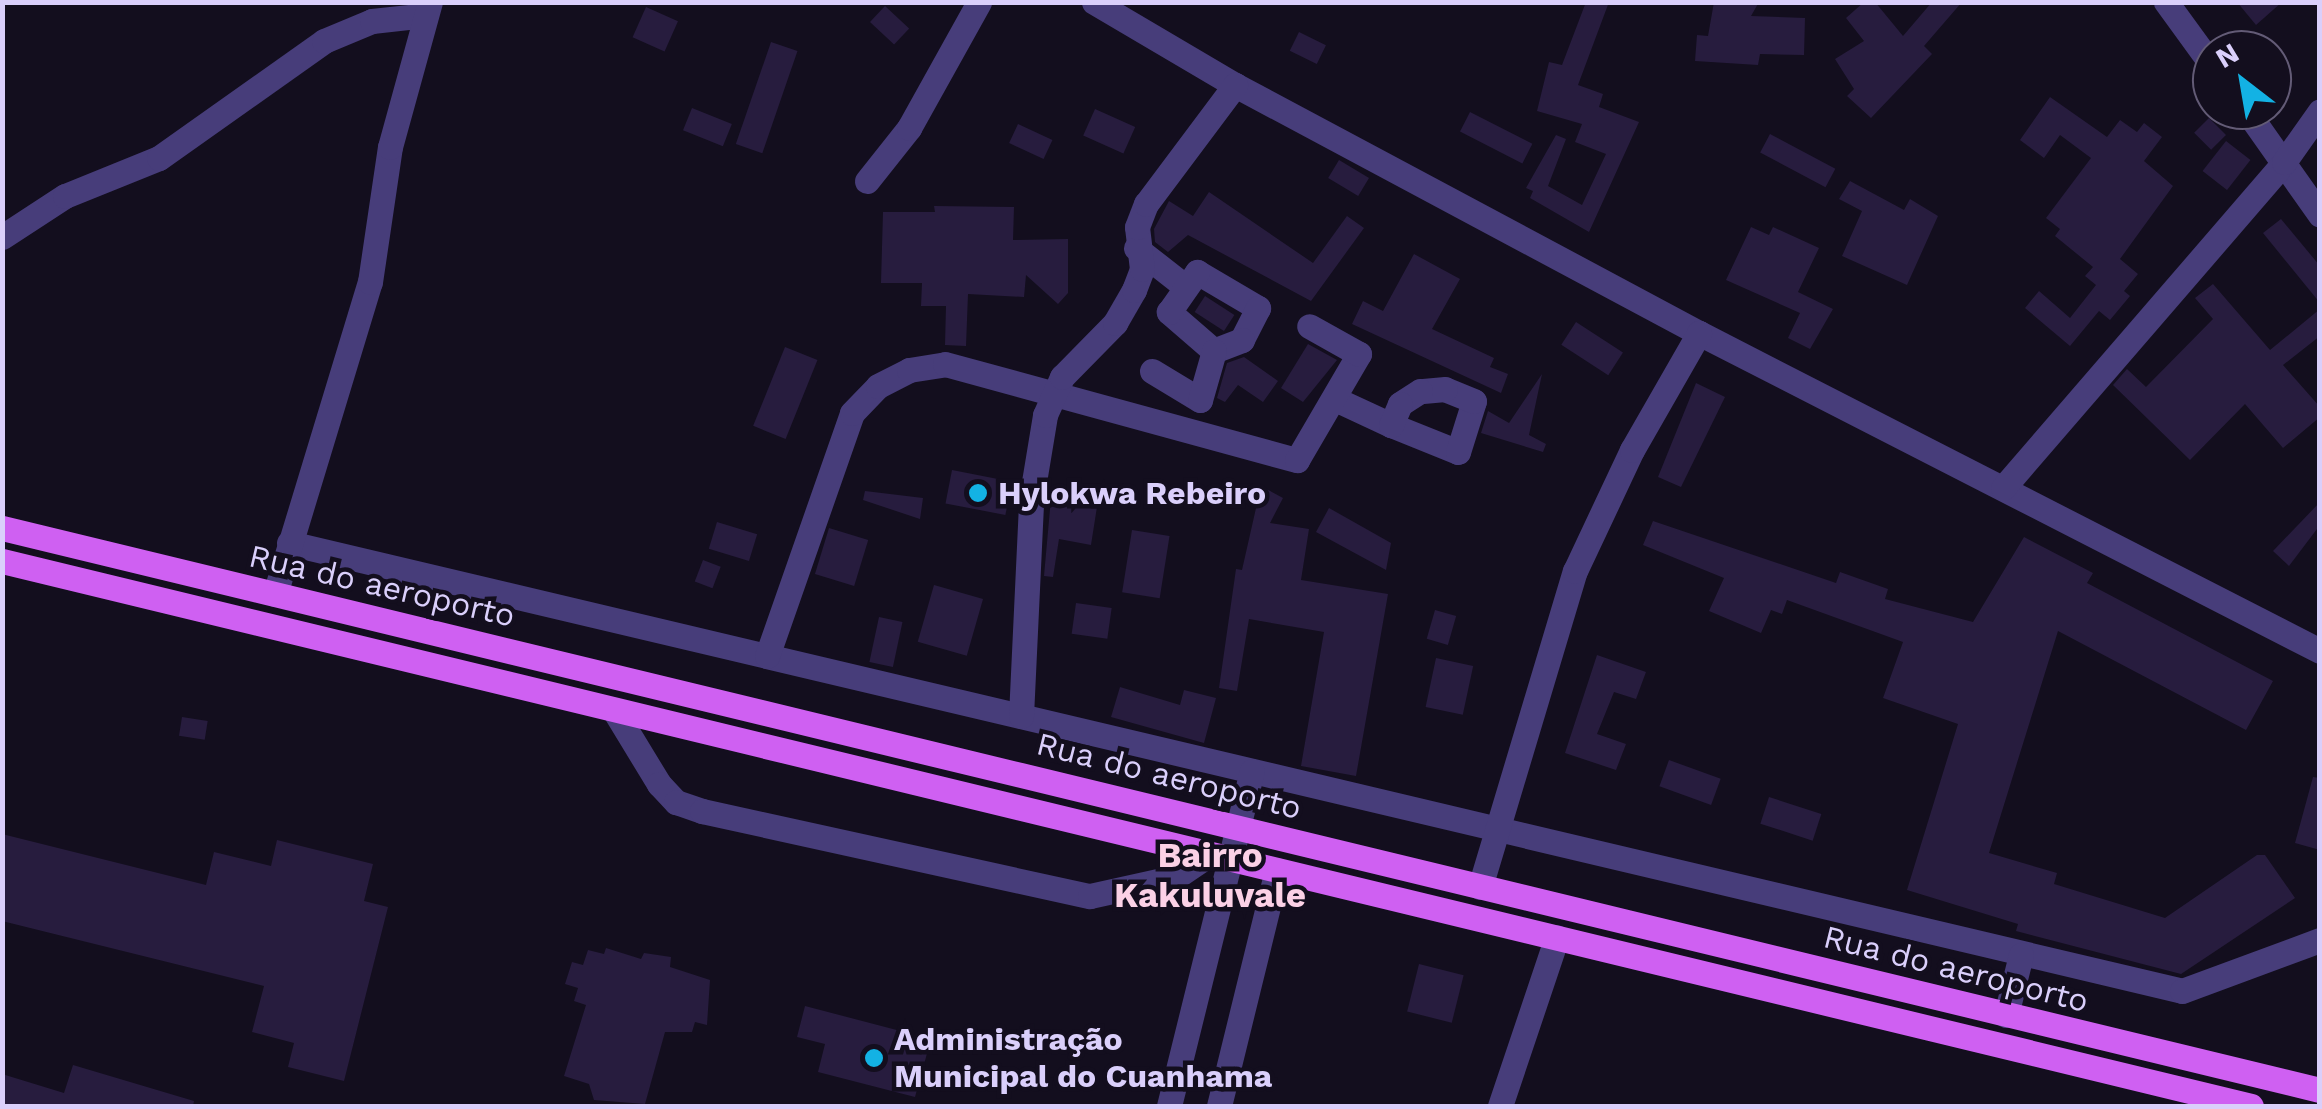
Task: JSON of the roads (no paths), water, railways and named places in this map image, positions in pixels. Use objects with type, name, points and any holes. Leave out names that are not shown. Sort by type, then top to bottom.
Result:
[{"type":"main road","name":"Rua do aeroporto","points":[[2,528],[2320,1090]]},
{"type":"main road","name":"Rua do aeroporto","points":[[2,561],[2251,1106]]},
{"type":"street","points":[[867,181],[909,128],[979,2]]},
{"type":"street","points":[[1094,2],[1235,86],[1699,333],[2320,650]]},
{"type":"street","points":[[2166,2],[2192,37]]},
{"type":"street","points":[[2,237],[64,196],[159,158],[324,41],[372,21],[428,9],[390,146],[370,282],[275,594]]},
{"type":"street","points":[[1020,716],[1031,500],[1054,390],[1115,322],[1142,269],[1136,248],[1146,204],[1235,86]]},
{"type":"street","points":[[2003,488],[2284,162],[2320,110]]},
{"type":"street","points":[[2261,130],[2320,215]]},
{"type":"street","points":[[1136,248],[1186,287]]},
{"type":"street","points":[[1197,272],[1258,308],[1242,340],[1214,351],[1169,312],[1197,272]]},
{"type":"street","points":[[767,656],[852,412],[878,386],[909,370],[946,364],[1054,390],[1297,460],[1359,354],[1309,326]]},
{"type":"street","points":[[1480,887],[1574,571],[1632,450],[1699,333]]},
{"type":"street","points":[[1152,371],[1200,400],[1214,351]]},
{"type":"street","points":[[1335,399],[1391,424]]},
{"type":"street","points":[[289,543],[2021,956],[2182,990],[2320,940]]},
{"type":"street","points":[[614,710],[659,784],[676,802],[702,811],[1090,896],[1176,876],[1220,857]]},
{"type":"street","points":[[1169,1106],[1220,857],[1238,827],[1252,771]]},
{"type":"street","points":[[1220,1106],[1277,870]]},
{"type":"street","points":[[1500,1106],[1556,937]]},
{"type":"street","points":[[2006,1015],[2021,956]]},
{"type":"place","name":"Hylokwa Rebeiro","points":[[978,493]]},
{"type":"place","name":"Administração Municipal do Cuanhama","points":[[874,1058]]},
{"type":"district","name":"Bairro Kakuluvale","points":[[1210,875]]}]
